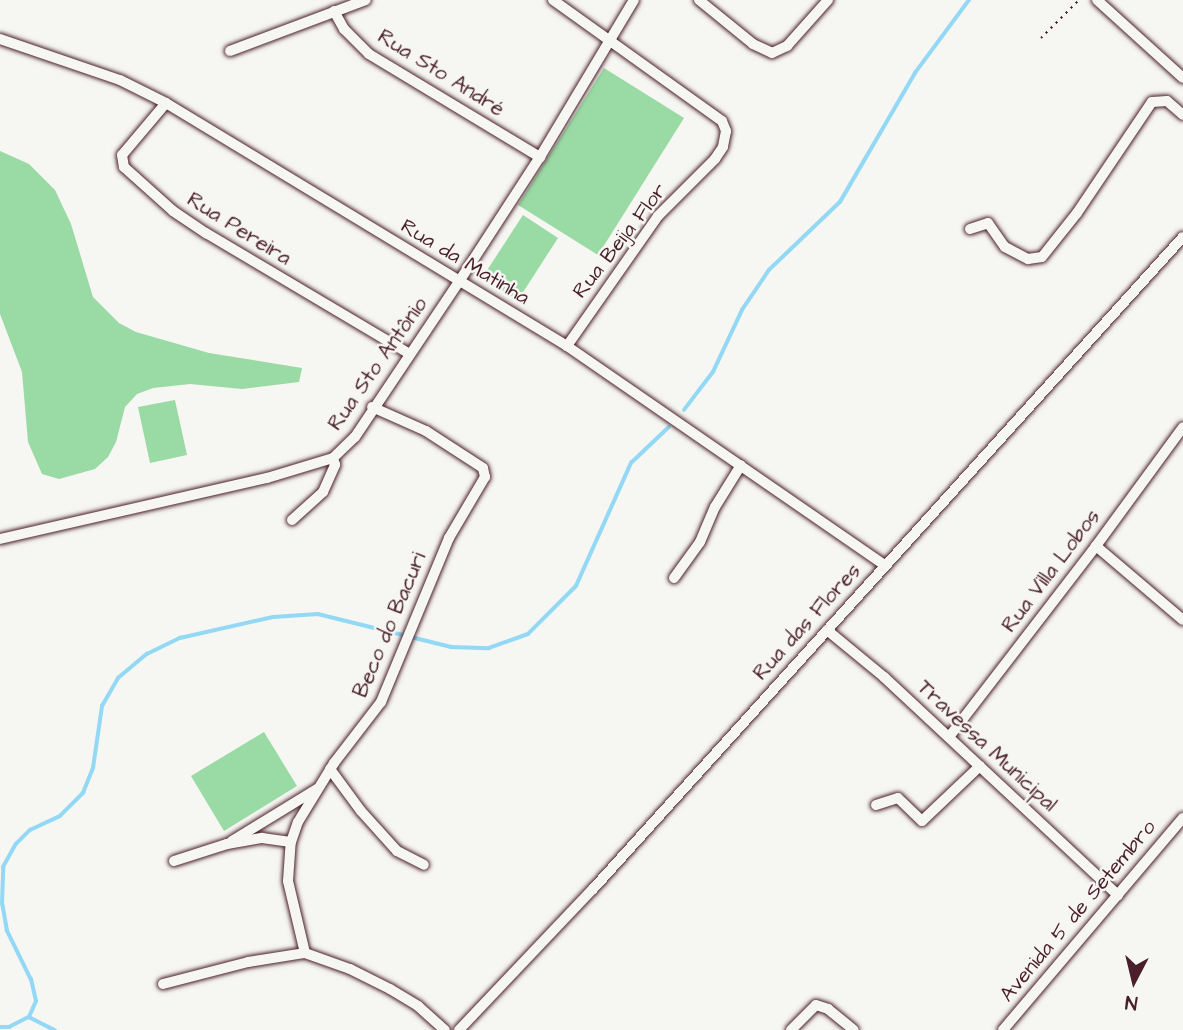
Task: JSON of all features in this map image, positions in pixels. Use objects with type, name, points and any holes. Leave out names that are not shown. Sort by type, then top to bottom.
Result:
[{"type":"street","points":[[230,51],[366,0]]},
{"type":"street","points":[[553,0],[609,37]]},
{"type":"street","name":"Rua Sto Antônio","points":[[0,539],[267,478],[333,457],[355,437],[372,407],[460,281],[540,157],[609,37],[634,0]]},
{"type":"street","points":[[699,0],[753,44],[772,53],[787,46],[828,0]]},
{"type":"street","points":[[1097,0],[1183,78]]},
{"type":"street","name":"Rua Sto André","points":[[334,11],[344,29],[369,54],[540,157]]},
{"type":"street","name":"Rua Beija Flor","points":[[567,345],[658,216],[715,159],[724,143],[725,127],[722,121],[609,37]]},
{"type":"street","name":"Rua da Matinha","points":[[0,39],[120,80],[166,103],[567,345],[884,565]]},
{"type":"street","points":[[970,229],[988,223],[1005,247],[1028,259],[1042,257],[1077,213],[1139,116],[1152,102],[1167,101],[1183,115]]},
{"type":"street","name":"Rua Pereira","points":[[166,103],[122,155],[124,167],[173,211],[206,233],[410,354]]},
{"type":"street","name":"Rua das Flores","points":[[459,1030],[585,899],[1183,237]]},
{"type":"street","name":"Beco do Bacuri","points":[[305,953],[288,881],[291,842],[298,822],[330,769],[381,702],[449,538],[483,482],[483,468],[426,431],[372,407]]},
{"type":"street","name":"Rua Villa Lobos","points":[[949,737],[1181,435]]},
{"type":"street","points":[[292,520],[323,492],[335,465],[333,457]]},
{"type":"street","points":[[674,578],[700,542],[715,506],[741,465]]},
{"type":"street","points":[[1096,546],[1183,620]]},
{"type":"street","name":"Travessa Municipal","points":[[827,629],[980,765],[1118,895]]},
{"type":"street","points":[[876,805],[898,799],[922,821],[980,765]]},
{"type":"street","points":[[330,769],[361,811],[397,851],[424,865]]},
{"type":"street","points":[[227,844],[319,787]]},
{"type":"street","name":"Avenida 5 de Setembro","points":[[1003,1030],[1183,818]]},
{"type":"street","points":[[174,861],[227,844],[261,838],[291,842]]},
{"type":"street","points":[[163,984],[248,962],[305,953],[351,968],[390,989],[418,1006],[446,1030]]},
{"type":"street","points":[[791,1030],[816,1005],[828,1009],[854,1030]]},
{"type":"path","points":[[1041,38],[1079,0]]},
{"type":"green space","points":[[604,68],[684,118],[598,255],[518,205]]},
{"type":"green space","points":[[0,151],[29,164],[55,190],[71,224],[93,297],[119,323],[136,332],[209,353],[302,368],[299,382],[242,389],[190,384],[153,388],[137,394],[125,407],[116,442],[108,457],[95,469],[59,479],[42,474],[28,442],[22,372],[0,314]]},
{"type":"green space","points":[[523,215],[558,238],[518,300],[482,278]]},
{"type":"green space","points":[[175,400],[187,455],[150,463],[138,407]]},
{"type":"green space","points":[[264,732],[297,786],[224,831],[191,776]]},
{"type":"waterway","points":[[684,410],[713,372],[742,310],[769,270],[840,202],[915,73],[969,0]]},
{"type":"waterway","points":[[0,1027],[9,1027],[29,1017],[36,1001],[31,980],[7,931],[2,904],[3,867],[16,844],[30,830],[60,816],[83,793],[93,768],[102,706],[118,678],[147,654],[180,638],[273,617],[318,614],[451,647],[489,648],[528,634],[576,586],[631,463],[669,427]]},
{"type":"waterway","points":[[29,1017],[55,1030]]}]
